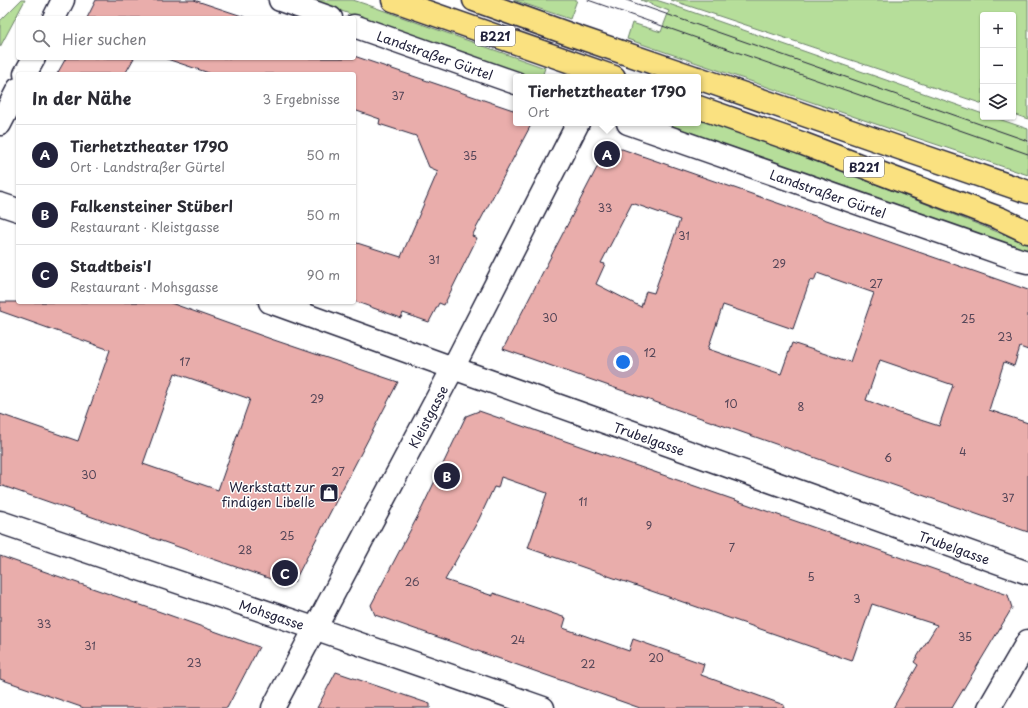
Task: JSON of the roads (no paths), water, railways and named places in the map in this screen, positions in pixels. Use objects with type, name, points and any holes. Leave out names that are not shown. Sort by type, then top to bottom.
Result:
[{"type":"main road","name":"B221","points":[[393,0],[600,74]]},
{"type":"main road","name":"B221","points":[[474,0],[685,74]]},
{"type":"main road","name":"B221","points":[[701,79],[1028,192]]},
{"type":"main road","name":"B221","points":[[701,107],[816,148],[1001,219],[1028,232]]},
{"type":"street","points":[[55,16],[63,0]]},
{"type":"street","points":[[280,0],[325,16]]},
{"type":"street","name":"Landstraßer Gürtel","points":[[356,27],[513,82]]},
{"type":"street","points":[[603,74],[607,47]]},
{"type":"street","points":[[27,72],[33,60]]},
{"type":"street","points":[[0,124],[16,93]]},
{"type":"street","name":"Kleistgasse","points":[[273,708],[453,368],[576,126]]},
{"type":"street","name":"Landstraßer Gürtel","points":[[637,126],[1028,262]]},
{"type":"street","points":[[0,204],[16,209]]},
{"type":"street","name":"Trubelgasse","points":[[276,304],[1028,573]]},
{"type":"street","name":"Mohsgasse","points":[[0,522],[314,628],[543,708]]},
{"type":"street","points":[[988,708],[1028,641]]},
{"type":"tram line","points":[[588,0],[1028,154]]},
{"type":"tram line","points":[[626,0],[1028,141]]},
{"type":"place","name":"Tierhetztheater 1790","points":[[607,154]]},
{"type":"place","name":"Falkensteiner Stüberl","points":[[447,476]]},
{"type":"place","name":"Werkstatt zur findigen Libelle","points":[[329,493]]},
{"type":"place","name":"Stadtbeis'l","points":[[285,573]]}]
